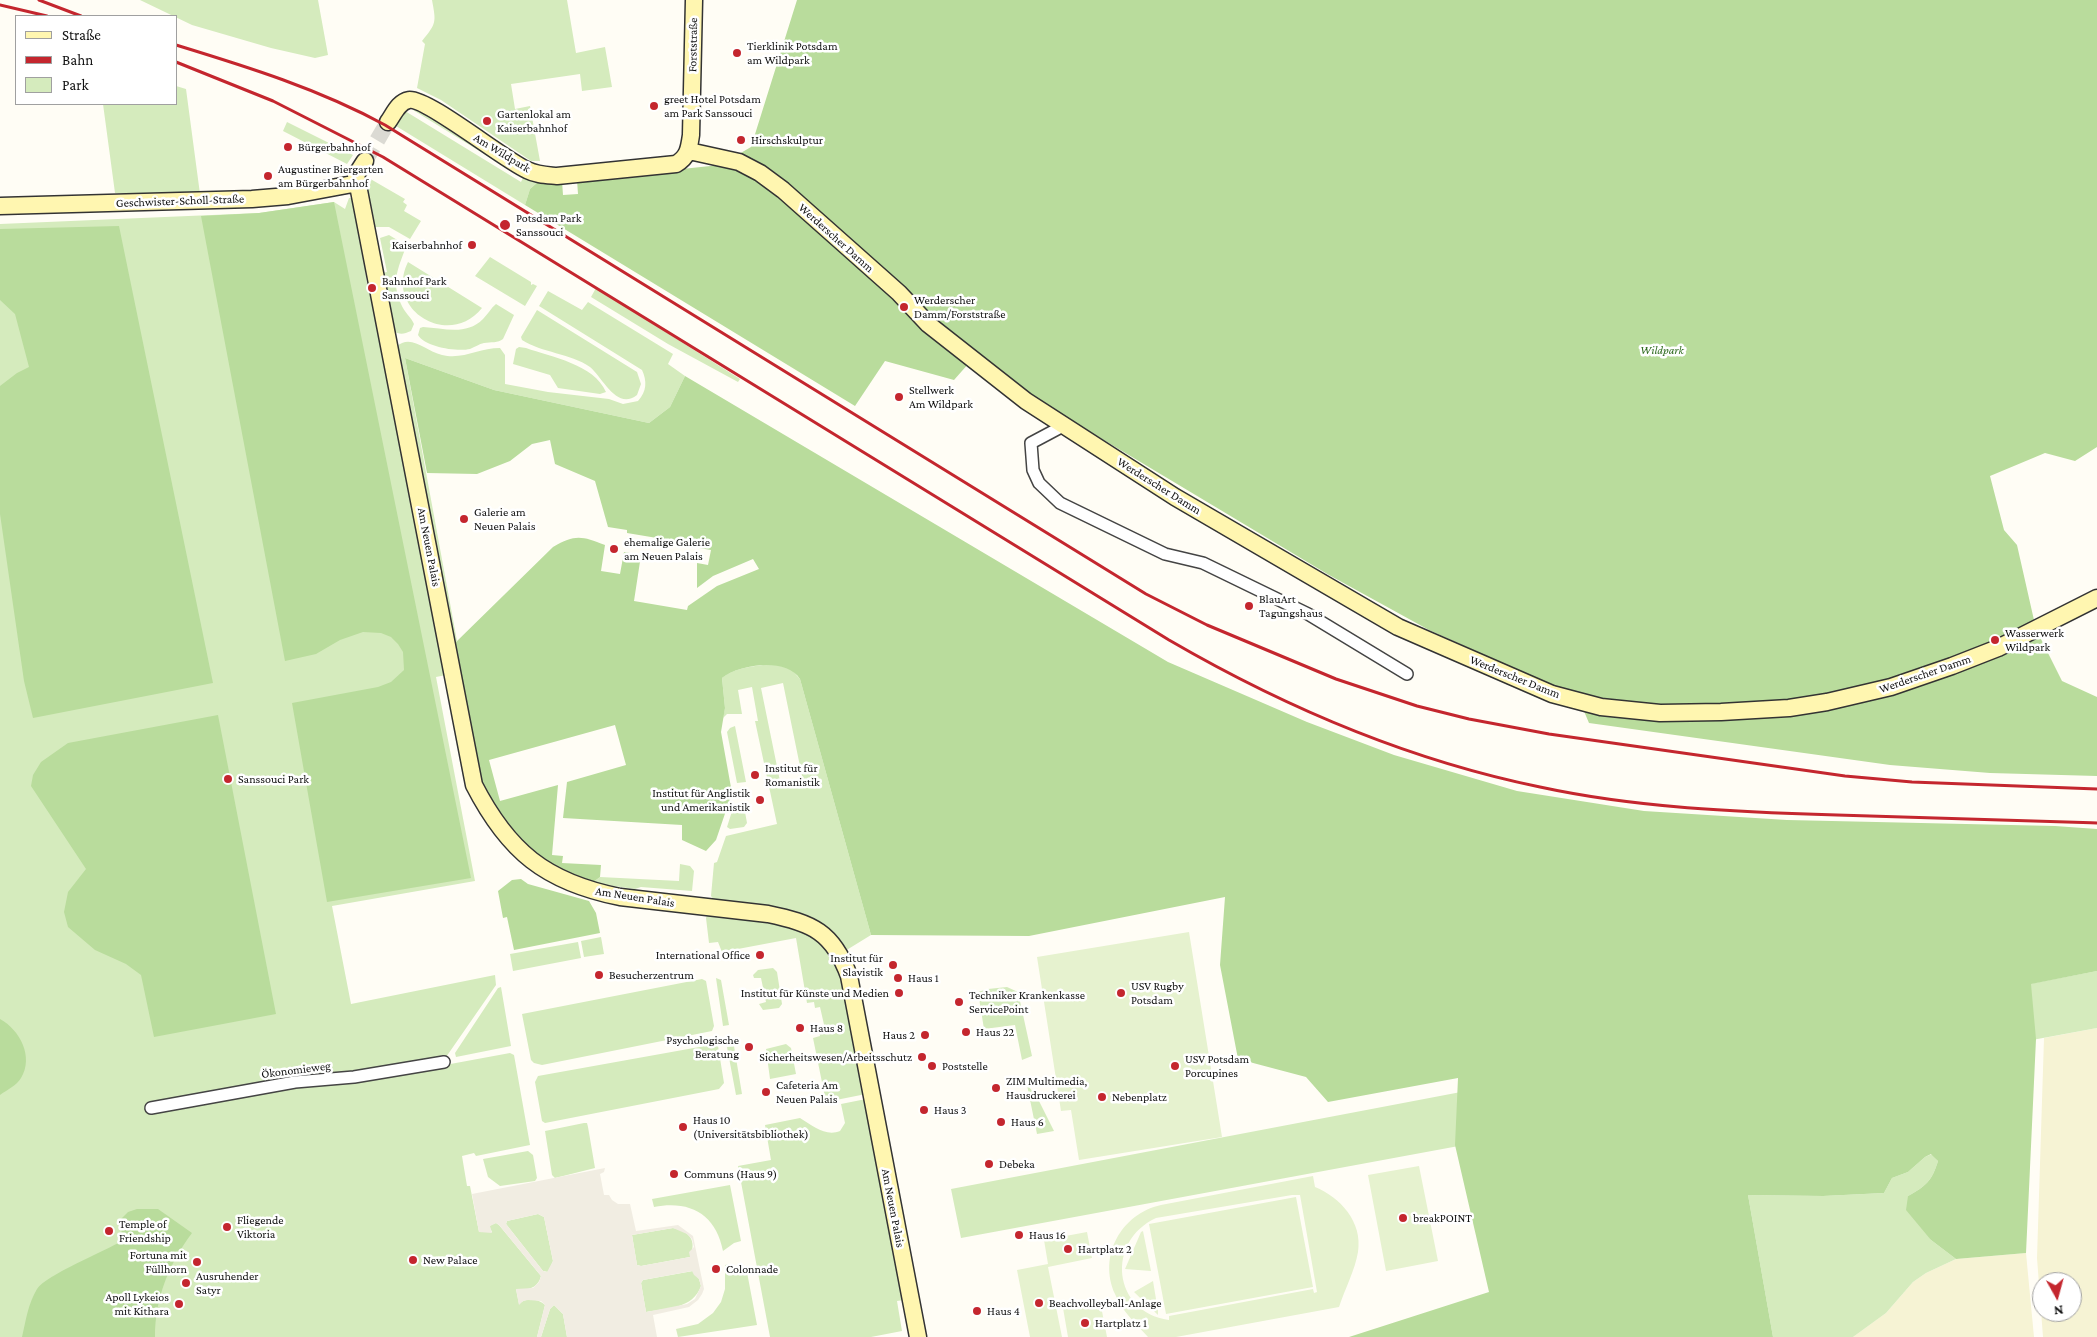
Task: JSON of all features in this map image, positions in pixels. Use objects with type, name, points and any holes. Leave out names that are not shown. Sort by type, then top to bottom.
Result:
[{"type":"street","name":"Forststraße","points":[[689,151],[692,117],[694,0]]},
{"type":"street","name":"Am Wildpark","points":[[388,122],[400,104],[406,100],[414,99],[518,166],[539,175],[557,176],[666,166],[683,160],[689,151]]},
{"type":"street","name":"Werderscher Damm","points":[[689,151],[739,162],[760,173],[783,190],[899,293],[928,324],[1026,401],[1175,497],[1398,627],[1552,694],[1601,707],[1660,713],[1789,708],[1864,694],[1920,678],[1998,648],[2097,598]]},
{"type":"street","points":[[358,183],[356,175],[364,161]]},
{"type":"street","name":"Geschwister-Scholl-Straße","points":[[0,206],[252,199],[288,196],[358,183]]},
{"type":"street","name":"Am Neuen Palais","points":[[358,183],[474,784],[493,819],[506,837],[526,857],[545,870],[573,884],[620,897],[783,917],[809,925],[833,943],[842,956],[849,976],[918,1337]]},
{"type":"street","points":[[1063,426],[1031,442],[1033,470],[1039,483],[1060,503],[1165,554],[1203,563],[1308,614],[1407,674]]},
{"type":"street","name":"Ökonomieweg","points":[[151,1108],[295,1082],[354,1077],[444,1062]]},
{"type":"shaded area","points":[[2097,1028],[2097,1337],[2043,1337],[2042,1322],[2082,1322],[2082,1272],[2038,1272],[2044,1038]]},
{"type":"shaded area","points":[[605,1168],[604,1172],[600,1174],[604,1195],[609,1195],[618,1204],[630,1204],[636,1231],[678,1225],[693,1236],[704,1289],[702,1294],[689,1307],[653,1315],[657,1337],[567,1337],[563,1314],[554,1305],[550,1309],[541,1337],[537,1337],[545,1305],[541,1301],[528,1300],[523,1301],[519,1305],[516,1289],[533,1288],[539,1282],[541,1276],[499,1225],[496,1223],[490,1226],[492,1233],[479,1232],[472,1194]],"holes":[[[538,1214],[544,1217],[553,1261],[547,1272],[543,1271],[506,1224],[507,1221]],[[673,1228],[687,1234],[692,1239],[694,1247],[689,1252],[690,1257],[641,1266],[637,1265],[632,1235]],[[692,1271],[699,1279],[701,1286],[695,1299],[687,1304],[646,1312],[641,1283],[643,1280]]]},
{"type":"shaded area","points":[[2026,1253],[2034,1337],[1853,1337],[1886,1313],[1913,1282],[1926,1273],[1956,1259]]},
{"type":"green space","points":[[140,0],[318,0],[328,55],[315,58],[271,48],[192,25],[178,18],[178,15],[171,15]]},
{"type":"green space","points":[[432,0],[567,0],[576,53],[605,47],[612,87],[582,91],[580,74],[511,84],[515,109],[530,106],[540,161],[531,161],[441,100],[417,88],[425,44],[422,41],[434,22]]},
{"type":"green space","name":"Wildpark","points":[[797,0],[2097,0],[2097,447],[2075,461],[2045,453],[1990,476],[2004,530],[2017,545],[2036,629],[2062,681],[2097,697],[2097,776],[1990,773],[1890,765],[1589,723],[1578,697],[1429,630],[1329,575],[1077,424],[1018,385],[977,354],[954,380],[885,361],[855,406],[525,205],[530,189],[539,181],[562,181],[563,195],[578,194],[577,180],[720,165],[751,147]]},
{"type":"green space","points":[[178,87],[186,89],[200,194],[115,193],[103,105],[178,105]]},
{"type":"green space","points":[[416,108],[539,181],[530,189],[525,205],[396,126],[405,111],[521,182],[523,178],[413,110]]},
{"type":"green space","points":[[287,122],[353,155],[347,164],[283,131]]},
{"type":"green space","points":[[367,177],[405,199],[403,202],[407,205],[404,211],[421,221],[410,239],[389,227],[374,227],[364,181]]},
{"type":"green space","name":"Sanssouci Park","points":[[349,198],[353,198],[368,269],[365,270],[368,290],[372,290],[446,675],[436,677],[475,881],[332,906],[351,1004],[495,975],[496,985],[444,1060],[445,1065],[510,1053],[514,1055],[530,1145],[476,1156],[474,1153],[462,1156],[467,1186],[470,1186],[479,1232],[492,1232],[489,1226],[496,1223],[499,1225],[541,1276],[538,1283],[532,1288],[525,1290],[516,1289],[519,1304],[525,1300],[532,1300],[539,1301],[545,1305],[537,1337],[0,1337],[0,224],[259,213],[334,202],[345,209]]},
{"type":"green space","points":[[334,202],[471,878],[327,902],[292,703],[378,687],[391,682],[404,670],[403,652],[391,637],[381,633],[363,632],[340,640],[316,654],[285,661],[201,216],[259,213]]},
{"type":"green space","points":[[119,226],[213,683],[33,718],[24,681],[0,514],[0,386],[17,373],[29,367],[15,314],[0,300],[0,229]]},
{"type":"green space","points":[[389,235],[406,247],[398,268],[396,289],[402,307],[414,324],[411,331],[404,333],[393,331],[382,273],[387,272],[380,238]]},
{"type":"green space","points":[[490,257],[531,282],[531,285],[537,286],[525,306],[475,276]]},
{"type":"green space","points":[[408,262],[482,308],[468,320],[453,325],[438,324],[424,318],[412,308],[405,295],[403,279]]},
{"type":"green space","points":[[596,288],[740,379],[738,382],[668,344],[591,297]]},
{"type":"green space","points":[[548,291],[582,310],[588,302],[673,354],[668,364],[685,376],[670,407],[649,423],[494,390],[405,358],[457,641],[455,643],[457,653],[454,653],[396,347],[402,343],[413,342],[436,353],[450,356],[500,348],[505,355],[505,384],[548,392],[609,399],[623,404],[638,401],[645,386],[642,370],[539,306]]},
{"type":"green space","points":[[496,304],[514,315],[503,339],[499,341],[482,343],[470,349],[457,350],[427,343],[418,335],[420,328],[423,327],[454,330],[469,328],[483,319]]},
{"type":"green space","points":[[537,310],[637,372],[641,384],[637,395],[630,399],[623,399],[611,391],[590,367],[582,362],[538,348],[522,340],[521,337]]},
{"type":"green space","points":[[519,347],[559,358],[582,368],[600,382],[606,392],[600,394],[558,388],[550,375],[513,364],[516,349]]},
{"type":"green space","points":[[405,358],[494,390],[649,423],[670,407],[685,376],[1168,662],[1307,722],[1394,755],[1517,791],[1644,811],[1787,820],[2055,826],[2097,829],[2097,971],[2031,984],[2036,1039],[2026,1253],[1956,1259],[1931,1240],[1906,1210],[1908,1196],[1924,1186],[1933,1174],[1938,1161],[1931,1154],[1908,1172],[1892,1178],[1884,1193],[1823,1196],[1748,1195],[1773,1337],[1349,1337],[1489,1292],[1455,1145],[1458,1078],[1328,1102],[1306,1077],[1238,1059],[1220,965],[1225,897],[1029,936],[871,935],[800,679],[794,672],[774,665],[751,666],[730,673],[722,678],[725,708],[721,732],[732,793],[716,840],[706,851],[682,840],[682,825],[563,818],[567,782],[626,765],[615,725],[489,760],[500,801],[558,785],[552,855],[563,856],[562,863],[601,865],[600,877],[592,883],[540,858],[508,826],[478,774],[455,643],[553,547],[573,538],[584,538],[605,545],[601,571],[620,574],[624,552],[641,555],[634,601],[687,610],[688,606],[717,586],[759,569],[753,559],[713,576],[697,588],[697,563],[708,565],[711,550],[699,548],[699,545],[627,533],[627,530],[608,527],[595,481],[555,464],[550,440],[532,444],[510,461],[477,474],[427,473]]},
{"type":"green space","points":[[777,664],[791,669],[800,679],[871,935],[845,951],[834,936],[714,900],[711,896],[714,863],[717,862],[726,836],[777,824],[755,721],[758,721],[752,687],[738,690],[742,714],[727,714],[723,718],[725,708],[722,678],[741,669]],"holes":[[[783,683],[803,781],[781,786],[761,688]]]},
{"type":"green space","points":[[218,715],[276,1014],[154,1037],[141,975],[126,964],[95,950],[68,927],[64,912],[68,892],[86,869],[31,786],[33,775],[41,762],[68,743]]},
{"type":"green space","points":[[735,726],[746,782],[737,783],[727,732]]},
{"type":"green space","points":[[734,805],[738,805],[745,812],[747,823],[744,827],[730,829],[727,827]]},
{"type":"green space","points":[[680,864],[690,866],[694,871],[692,891],[641,887],[635,889],[592,883],[600,877],[679,881]]},
{"type":"green space","points":[[521,879],[528,884],[589,901],[596,913],[600,933],[514,950],[507,917],[503,918],[498,891],[512,880]]},
{"type":"green space","points":[[708,913],[789,923],[820,940],[840,966],[866,1094],[826,1102],[813,1038],[820,1036],[819,1031],[825,1029],[820,1007],[815,1008],[814,1002],[807,1003],[796,938],[722,952],[718,942],[709,943],[706,918]]},
{"type":"green space","points":[[1189,932],[1222,1137],[1079,1160],[1071,1110],[1061,1111],[1037,957]]},
{"type":"green space","points":[[601,937],[604,954],[584,957],[581,941]]},
{"type":"green space","points":[[578,942],[581,958],[513,971],[510,954]]},
{"type":"green space","points":[[773,968],[777,972],[782,1004],[779,1008],[763,1010],[759,1004],[766,1002],[761,978],[754,978],[753,975],[758,970]]},
{"type":"green space","points":[[2097,971],[2097,1028],[961,1238],[951,1189]]},
{"type":"green space","points":[[716,978],[721,980],[729,1025],[723,1026]]},
{"type":"green space","points":[[702,979],[706,981],[714,1026],[712,1031],[542,1065],[531,1060],[522,1014]]},
{"type":"green space","points":[[501,987],[511,1046],[456,1057],[455,1053],[498,988]]},
{"type":"green space","points":[[1007,987],[1018,992],[1032,1056],[1022,1060],[1015,1025],[984,1029],[978,992]]},
{"type":"green space","points":[[0,1019],[14,1030],[19,1037],[23,1045],[26,1061],[25,1070],[19,1081],[0,1095]]},
{"type":"green space","points":[[716,1044],[718,1046],[724,1083],[719,1089],[545,1123],[542,1121],[535,1082],[538,1076]]},
{"type":"green space","points":[[786,1044],[791,1048],[796,1074],[770,1079],[766,1049]]},
{"type":"green space","points":[[734,1046],[742,1094],[736,1095],[727,1047]]},
{"type":"green space","points":[[1027,1085],[1036,1095],[1054,1131],[1037,1134]]},
{"type":"green space","points":[[866,1099],[904,1300],[897,1301],[902,1331],[871,1337],[770,1337],[738,1166],[771,1160],[765,1125],[800,1118],[825,1132],[840,1131],[845,1123],[841,1104]]},
{"type":"green space","points":[[587,1123],[588,1127],[595,1168],[555,1178],[552,1175],[545,1131]]},
{"type":"green space","points":[[528,1151],[533,1155],[537,1178],[535,1181],[500,1186],[488,1177],[483,1159]]},
{"type":"green space","points":[[1932,1154],[1938,1161],[1931,1178],[1924,1186],[1908,1196],[1931,1240],[1956,1259],[1926,1273],[1913,1282],[1886,1313],[1853,1337],[1773,1337],[1748,1195],[1823,1196],[1884,1193],[1892,1178],[1908,1172],[1925,1157]]},
{"type":"green space","name":"breakPOINT","points":[[1419,1166],[1438,1261],[1386,1271],[1368,1175]]},
{"type":"green space","points":[[1313,1176],[1315,1187],[1333,1197],[1348,1212],[1357,1231],[1359,1241],[1357,1259],[1339,1307],[1176,1337],[1148,1337],[1121,1306],[1110,1280],[1109,1265],[1117,1239],[1124,1227],[1135,1217],[1161,1205]],"holes":[[[1300,1195],[1317,1292],[1314,1293],[1313,1289],[1169,1316],[1169,1320],[1150,1314],[1136,1304],[1127,1290],[1122,1275],[1123,1258],[1129,1243],[1140,1229],[1156,1218]]]},
{"type":"green space","points":[[730,1185],[741,1241],[734,1243],[723,1251],[720,1238],[714,1228],[708,1219],[700,1213],[690,1208],[679,1206],[654,1207],[652,1199]]},
{"type":"green space","points":[[1296,1197],[1313,1287],[1166,1314],[1149,1224]]},
{"type":"green space","points":[[137,1209],[158,1209],[192,1233],[170,1269],[165,1282],[158,1309],[155,1337],[22,1337],[29,1306],[37,1289],[63,1270],[122,1241],[121,1219],[128,1212]]},
{"type":"green space","points":[[538,1214],[544,1217],[553,1261],[548,1272],[543,1271],[506,1224],[507,1221]]},
{"type":"green space","points":[[673,1228],[688,1234],[691,1238],[693,1246],[690,1257],[641,1266],[637,1265],[632,1235]]},
{"type":"green space","points":[[1143,1231],[1151,1271],[1125,1269],[1141,1232]]},
{"type":"green space","name":"Beachvolleyball-Anlage","points":[[1087,1232],[1092,1258],[1048,1267],[1062,1337],[1030,1337],[1017,1270],[1048,1264],[1044,1240]]},
{"type":"green space","points":[[730,1264],[739,1269],[746,1267],[757,1325],[678,1337],[676,1329],[698,1324],[713,1313],[721,1302],[725,1289],[725,1265]]},
{"type":"green space","points":[[693,1271],[699,1279],[701,1286],[692,1299],[671,1308],[646,1312],[641,1283],[643,1280]]},
{"type":"green space","points":[[1153,1281],[1158,1311],[1158,1315],[1134,1292]]},
{"type":"green space","name":"Hartplatz 1","points":[[1100,1301],[1107,1337],[1068,1337],[1063,1308]]},
{"type":"green space","points":[[554,1305],[563,1314],[567,1337],[541,1337],[550,1309]]},
{"type":"tunnel","points":[[365,161],[388,122]]},
{"type":"railway","points":[[39,0],[78,15]]},
{"type":"railway","points":[[0,5],[43,15]]},
{"type":"railway","points":[[178,46],[256,70],[309,90],[335,100],[385,125],[1146,594],[1207,625],[1336,679],[1417,706],[1469,719],[1549,734],[1845,776],[1912,782],[2097,789]]},
{"type":"railway","points":[[178,63],[273,101],[383,157],[1169,640],[1258,688],[1349,729],[1395,747],[1491,776],[1613,800],[1687,808],[1762,812],[2097,823]]},
{"type":"place","name":"Tierklinik Potsdam am Wildpark","points":[[737,53]]},
{"type":"place","name":"greet Hotel Potsdam am Park Sanssouci","points":[[654,106]]},
{"type":"place","name":"Gartenlokal am Kaiserbahnhof","points":[[487,121]]},
{"type":"place","name":"Hirschskulptur","points":[[741,140]]},
{"type":"place","name":"Bürgerbahnhof","points":[[288,147]]},
{"type":"place","name":"Augustiner Biergarten am Bürgerbahnhof","points":[[268,176]]},
{"type":"place","name":"Potsdam Park Sanssouci","points":[[505,225]]},
{"type":"place","name":"Kaiserbahnhof","points":[[472,245]]},
{"type":"place","name":"Bahnhof Park Sanssouci","points":[[372,288]]},
{"type":"place","name":"Werderscher Damm/Forststraße","points":[[904,307]]},
{"type":"place","name":"Stellwerk Am Wildpark","points":[[899,397]]},
{"type":"place","name":"Galerie am Neuen Palais","points":[[464,519]]},
{"type":"place","name":"ehemalige Galerie am Neuen Palais","points":[[614,549]]},
{"type":"place","name":"BlauArt Tagungshaus","points":[[1249,606]]},
{"type":"place","name":"Wasserwerk Wildpark","points":[[1995,640]]},
{"type":"place","name":"Institut für Romanistik","points":[[755,775]]},
{"type":"place","name":"Sanssouci Park","points":[[228,779]]},
{"type":"place","name":"Institut für Anglistik und Amerikanistik","points":[[760,800]]},
{"type":"place","name":"International Office","points":[[760,955]]},
{"type":"place","name":"Institut für Slavistik","points":[[893,965]]},
{"type":"place","name":"Besucherzentrum","points":[[599,975]]},
{"type":"place","name":"Haus 1","points":[[898,978]]},
{"type":"place","name":"Institut für Künste und Medien","points":[[899,993]]},
{"type":"place","name":"USV Rugby Potsdam","points":[[1121,993]]},
{"type":"place","name":"Techniker Krankenkasse ServicePoint","points":[[959,1002]]},
{"type":"place","name":"Haus 8","points":[[800,1028]]},
{"type":"place","name":"Haus 22","points":[[966,1032]]},
{"type":"place","name":"Haus 2","points":[[925,1035]]},
{"type":"place","name":"Psychologische Beratung","points":[[749,1047]]},
{"type":"place","name":"Sicherheitswesen/Arbeitsschutz","points":[[922,1057]]},
{"type":"place","name":"Poststelle","points":[[932,1066]]},
{"type":"place","name":"USV Potsdam Porcupines","points":[[1175,1066]]},
{"type":"place","name":"ZIM Multimedia, Hausdruckerei","points":[[996,1088]]},
{"type":"place","name":"Cafeteria Am Neuen Palais","points":[[766,1092]]},
{"type":"place","name":"Nebenplatz","points":[[1102,1097]]},
{"type":"place","name":"Haus 3","points":[[924,1110]]},
{"type":"place","name":"Haus 6","points":[[1001,1122]]},
{"type":"place","name":"Haus 10 (Universitätsbibliothek)","points":[[683,1127]]},
{"type":"place","name":"Debeka","points":[[989,1164]]},
{"type":"place","name":"Communs (Haus 9)","points":[[674,1174]]},
{"type":"place","name":"breakPOINT","points":[[1403,1218]]},
{"type":"place","name":"Fliegende Viktoria","points":[[227,1227]]},
{"type":"place","name":"Temple of Friendship","points":[[109,1231]]},
{"type":"place","name":"Haus 16","points":[[1019,1235]]},
{"type":"place","name":"Hartplatz 2","points":[[1068,1249]]},
{"type":"place","name":"New Palace","points":[[413,1260]]},
{"type":"place","name":"Fortuna mit Füllhorn","points":[[197,1262]]},
{"type":"place","name":"Colonnade","points":[[716,1269]]},
{"type":"place","name":"Ausruhender Satyr","points":[[186,1283]]},
{"type":"place","name":"Beachvolleyball-Anlage","points":[[1039,1303]]},
{"type":"place","name":"Apoll Lykeios mit Kithara","points":[[179,1304]]},
{"type":"place","name":"Haus 4","points":[[977,1311]]},
{"type":"place","name":"Hartplatz 1","points":[[1085,1323]]}]
